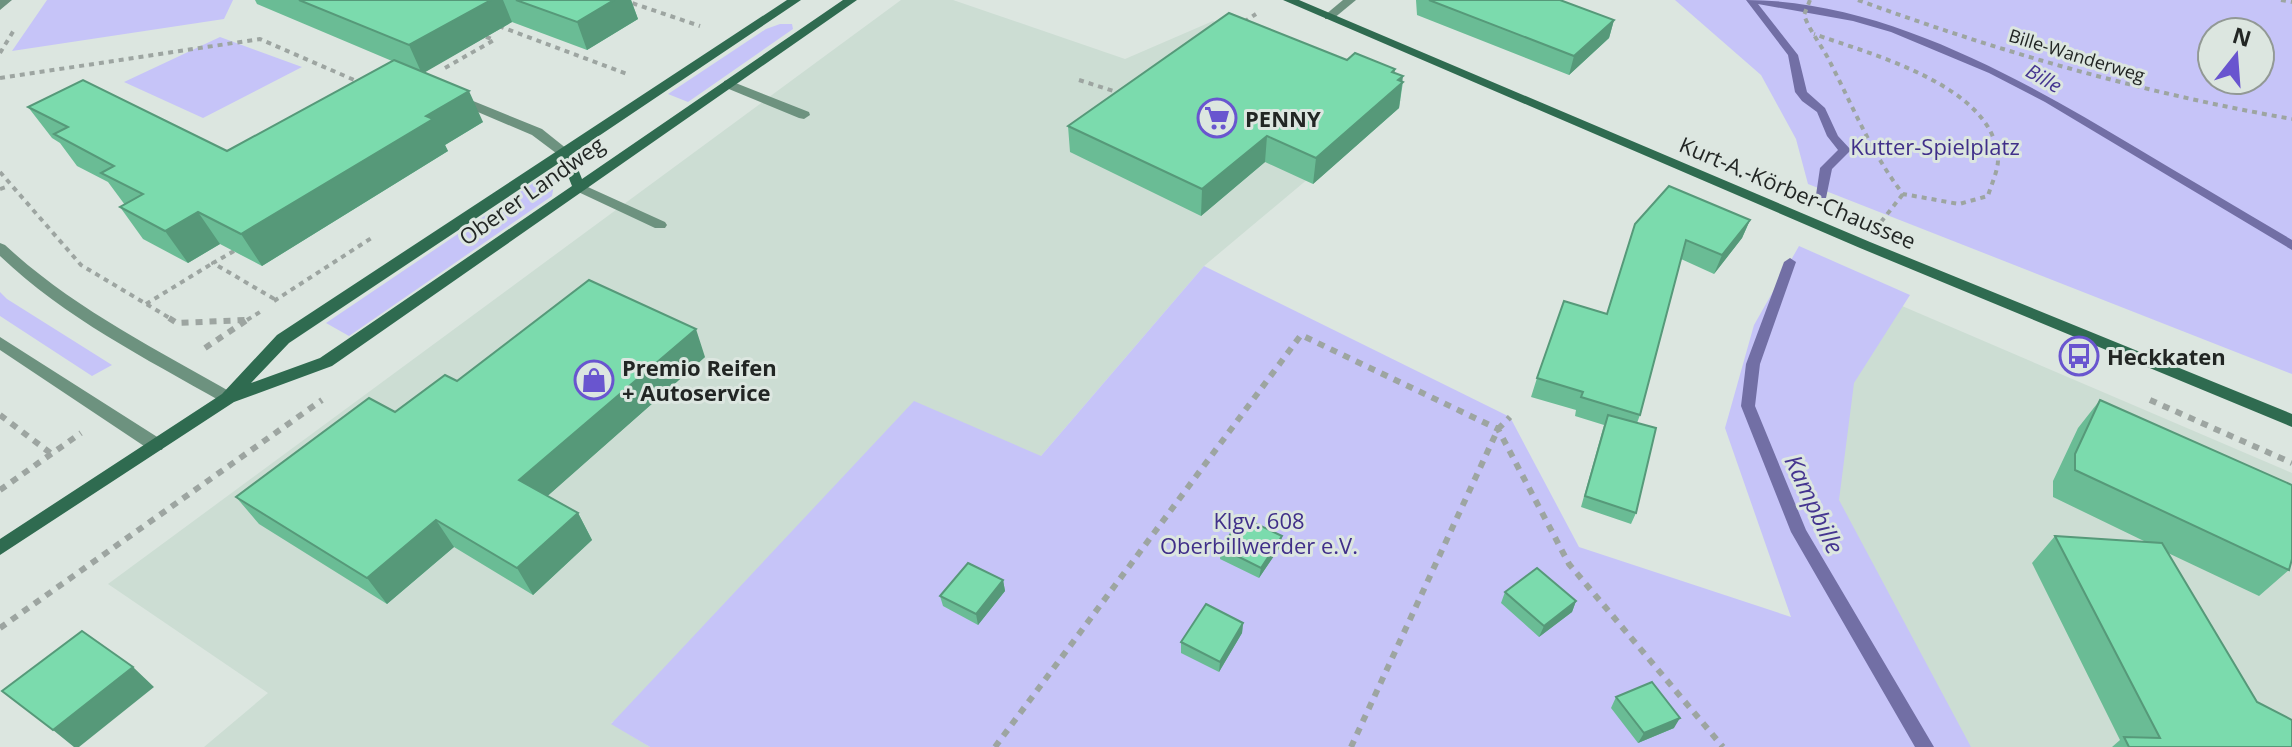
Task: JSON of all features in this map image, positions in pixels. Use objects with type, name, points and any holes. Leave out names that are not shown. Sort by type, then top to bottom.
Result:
[{"type":"main road","name":"Oberer Landweg","points":[[228,398],[283,339],[795,0]]},
{"type":"main road","name":"Oberer Landweg","points":[[0,548],[228,398],[326,362],[851,0]]},
{"type":"main road","name":"Kurt-A.-Körber-Chaussee","points":[[1289,0],[1865,245],[2292,421]]},
{"type":"main road","points":[[782,10],[798,17],[797,37]]},
{"type":"main road","points":[[565,153],[579,187]]},
{"type":"street","points":[[0,7],[6,0]]},
{"type":"street","points":[[1329,17],[1350,0]]},
{"type":"street","points":[[419,83],[537,132],[565,153]]},
{"type":"street","points":[[728,84],[804,115]]},
{"type":"street","points":[[579,187],[660,225]]},
{"type":"street","points":[[0,248],[20,269],[59,298],[228,398]]},
{"type":"street","points":[[0,342],[156,445]]},
{"type":"path","points":[[623,0],[701,26]]},
{"type":"path","points":[[1810,0],[1804,15],[1881,164],[1903,194],[1959,204],[1988,196],[1999,165],[2000,150],[1980,112],[1958,94],[1929,79],[1814,34]]},
{"type":"path","name":"Bille-Wanderweg","points":[[1858,0],[2131,88],[2188,102],[2292,119]]},
{"type":"path","points":[[2281,0],[2292,2]]},
{"type":"path","points":[[1233,29],[1256,14]]},
{"type":"path","points":[[486,21],[627,74]]},
{"type":"path","points":[[419,83],[494,40],[479,34]]},
{"type":"path","points":[[0,78],[260,39],[366,84]]},
{"type":"path","points":[[1079,80],[1130,96]]},
{"type":"path","points":[[0,172],[9,186],[81,265],[177,323],[248,320],[176,367]]},
{"type":"path","points":[[0,189],[9,186]]},
{"type":"path","points":[[1877,228],[1903,194]]},
{"type":"path","points":[[146,304],[234,251]]},
{"type":"path","points":[[213,263],[276,300]]},
{"type":"path","points":[[995,747],[1301,335],[1498,429],[1569,564],[1723,747]]},
{"type":"path","points":[[0,628],[328,395]]},
{"type":"path","points":[[0,415],[53,455],[0,490]]},
{"type":"path","points":[[1351,747],[1498,429],[1510,417]]},
{"type":"shaded area","points":[[901,0],[953,0],[1125,59],[1213,21],[1402,100],[1204,266],[1041,456],[611,723],[650,747],[204,747],[268,693],[108,584]]},
{"type":"shaded area","points":[[1804,264],[2292,473],[2292,747],[1947,747],[1776,407]]},
{"type":"green space","points":[[47,0],[233,0],[224,19],[12,51]]},
{"type":"green space","name":"Kutter-Spielplatz","points":[[1675,0],[2292,0],[2292,374],[1808,184],[1796,139],[1761,75]]},
{"type":"green space","points":[[792,24],[793,29],[688,102],[668,94],[766,29]]},
{"type":"green space","points":[[220,37],[302,67],[203,118],[124,82]]},
{"type":"green space","points":[[557,167],[552,196],[349,336],[326,323]]},
{"type":"green space","name":"Klgv. 608 Oberbillwerder e.V.","points":[[1799,246],[1910,295],[1854,383],[1839,500],[1971,747],[650,747],[611,724],[914,401],[1041,456],[1204,266],[1510,417],[1579,547],[1791,617],[1725,428],[1754,325]]},
{"type":"green space","points":[[0,292],[112,365],[92,376],[0,316]]},
{"type":"building","points":[[299,0],[491,0],[409,45]]},
{"type":"building","points":[[516,0],[614,0],[577,22]]},
{"type":"building","points":[[1429,0],[1560,0],[1614,20],[1574,56]]},
{"type":"building","name":"PENNY","points":[[1229,13],[1347,60],[1355,53],[1395,69],[1392,72],[1403,76],[1398,80],[1403,82],[1316,158],[1267,136],[1202,189],[1068,126]]},
{"type":"building","points":[[394,60],[469,91],[426,116],[433,119],[241,234],[198,212],[165,231],[120,207],[143,194],[101,173],[114,166],[54,134],[68,127],[28,107],[83,80],[227,151]]},
{"type":"building","points":[[1669,186],[1750,220],[1722,255],[1686,240],[1640,415],[1581,397],[1583,392],[1537,378],[1564,301],[1607,314],[1635,224]]},
{"type":"building","points":[[589,280],[696,329],[519,480],[578,513],[517,568],[436,520],[367,578],[236,497],[369,398],[395,412],[445,375],[457,381]]},
{"type":"building","points":[[2100,400],[2292,485],[2292,559],[2289,570],[2075,470],[2075,454]]},
{"type":"building","points":[[1608,415],[1656,428],[1636,513],[1585,496]]},
{"type":"building","points":[[1242,517],[1282,536],[1261,568],[1221,548]]},
{"type":"building","points":[[2055,536],[2162,543],[2257,702],[2292,720],[2292,747],[2129,747],[2124,737],[2160,738]]},
{"type":"building","points":[[968,563],[1003,580],[976,614],[940,596]]},
{"type":"building","points":[[1537,568],[1576,601],[1544,626],[1505,592]]},
{"type":"building","points":[[1206,604],[1243,623],[1220,662],[1181,642]]},
{"type":"building","points":[[82,631],[133,667],[53,730],[2,691]]},
{"type":"building","points":[[1652,682],[1680,718],[1644,733],[1616,697]]},
{"type":"waterway","name":"Kampbille","points":[[1751,0],[1793,55],[1801,92],[1821,110],[1832,136],[1845,150],[1826,168],[1822,195]]},
{"type":"waterway","name":"Bille","points":[[1754,0],[1854,18],[1895,30],[1993,71],[2049,100],[2292,246]]},
{"type":"waterway","name":"Kampbille","points":[[1790,262],[1753,364],[1748,406],[1799,532],[1925,747]]},
{"type":"place","name":"PENNY","points":[[1217,118]]},
{"type":"place","name":"Heckkaten","points":[[2079,356]]},
{"type":"place","name":"Premio Reifen + Autoservice","points":[[594,380]]}]
